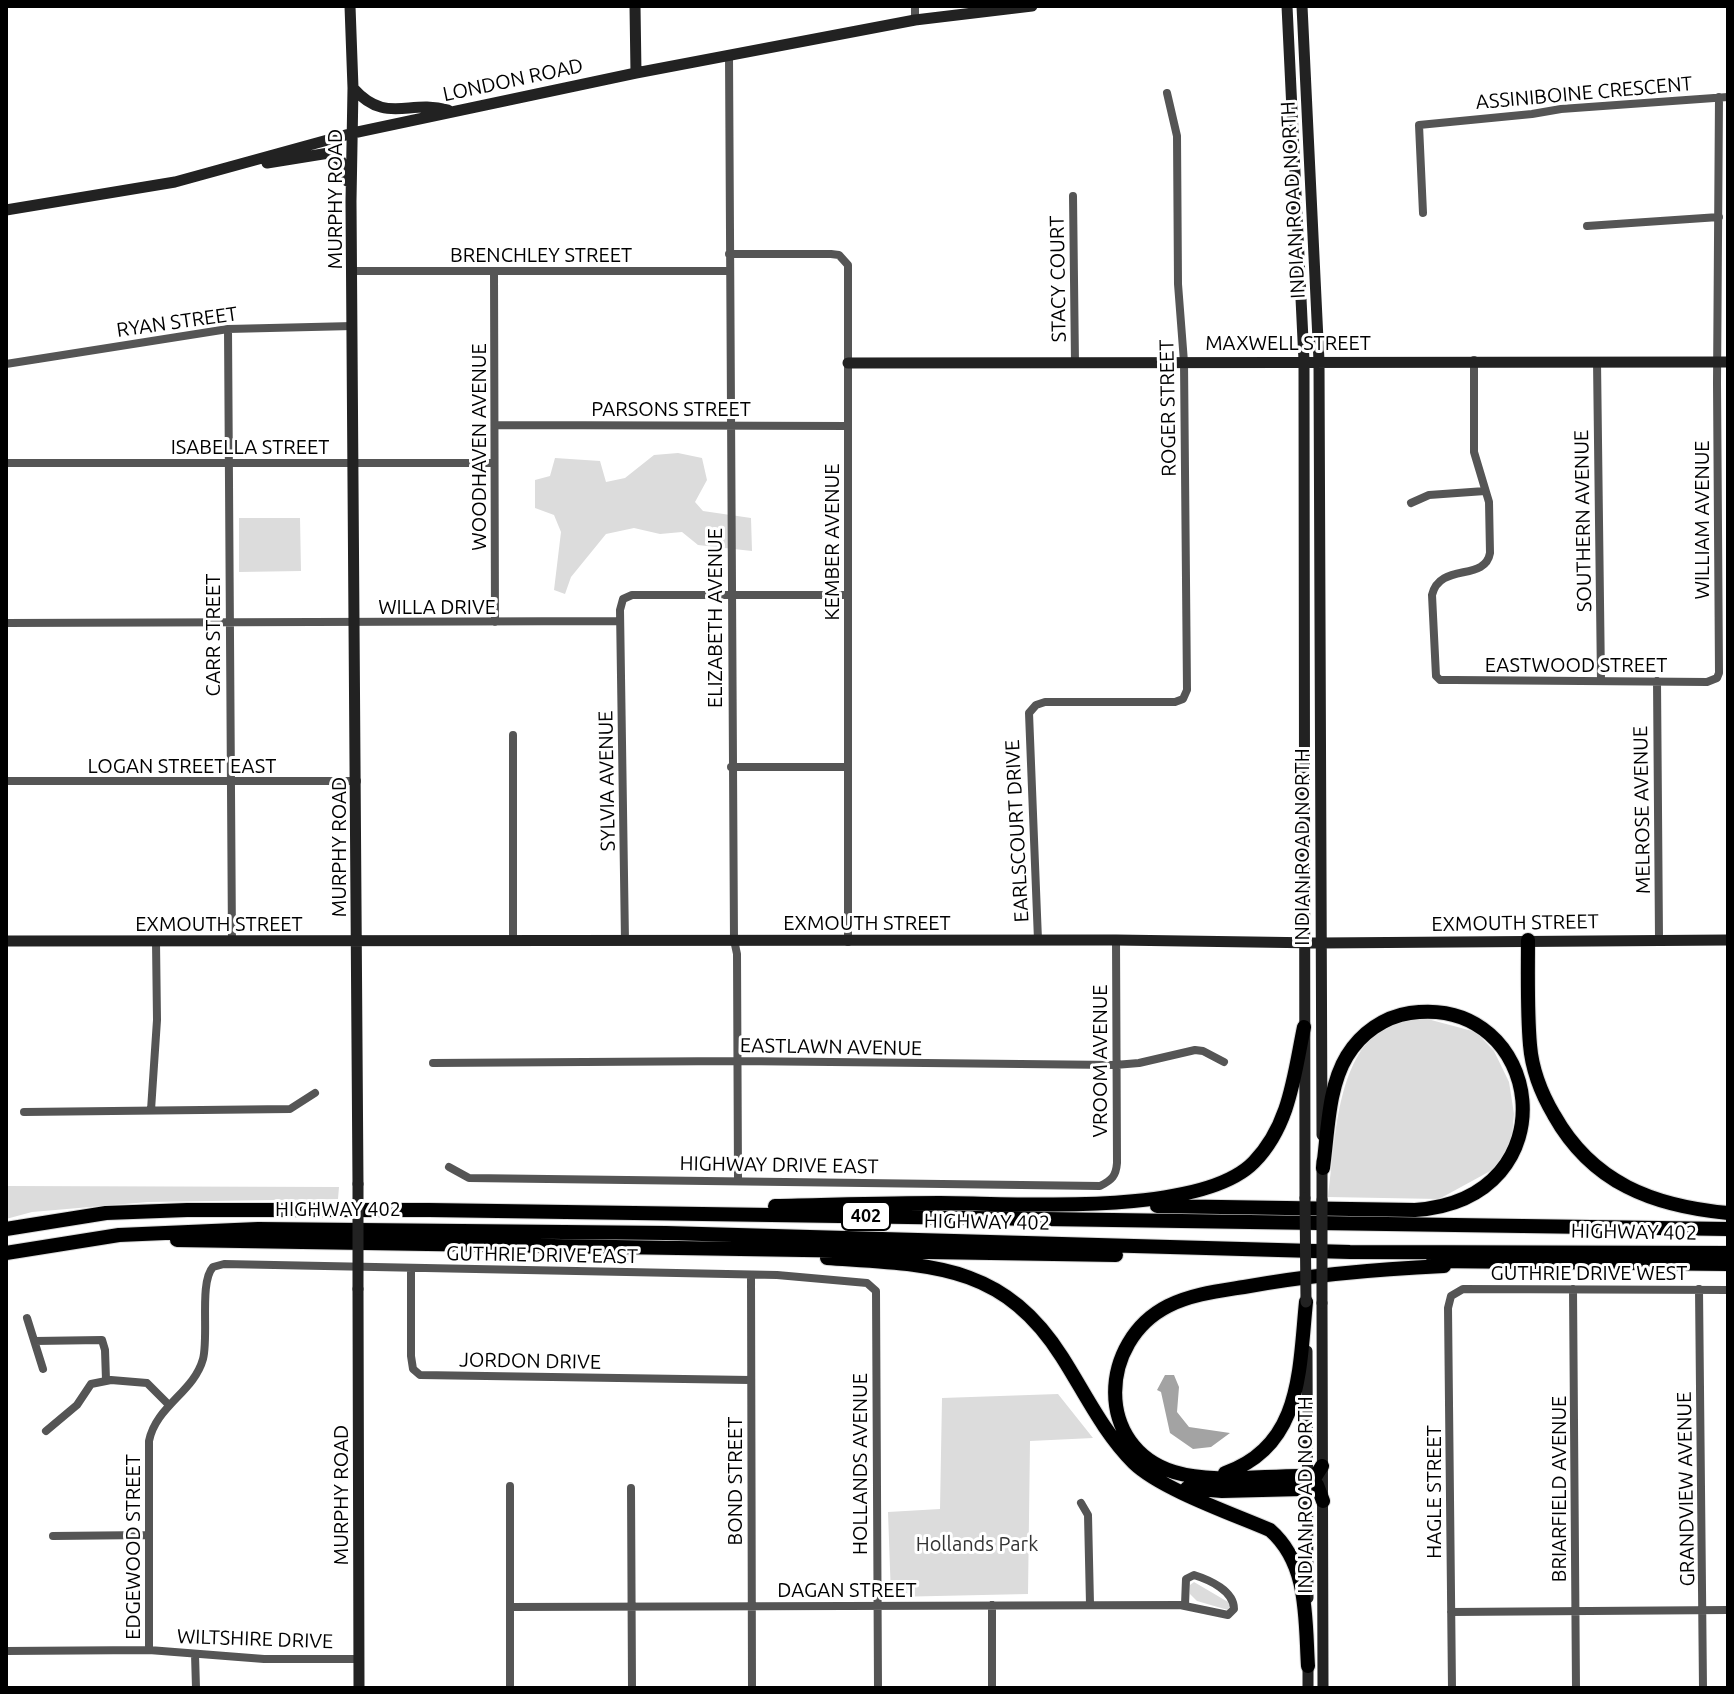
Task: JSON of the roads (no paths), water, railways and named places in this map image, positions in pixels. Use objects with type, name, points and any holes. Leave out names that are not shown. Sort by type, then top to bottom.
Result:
[{"type":"highway","points":[[1528,940],[1530,1047],[1540,1090],[1560,1127],[1587,1161],[1617,1183],[1671,1204],[1728,1213]]},
{"type":"highway","points":[[429,1210],[564,1204],[707,1207],[916,1203],[1415,1210],[1451,1205],[1474,1195],[1491,1183],[1513,1154],[1521,1132],[1524,1109],[1515,1068],[1500,1045],[1489,1035],[1454,1016],[1406,1013],[1382,1022],[1361,1038],[1341,1069],[1323,1168]]},
{"type":"highway","points":[[1047,1204],[1177,1196],[1206,1190],[1245,1171],[1264,1152],[1284,1120],[1304,1027]]},
{"type":"highway","name":"HIGHWAY 402","points":[[6,1229],[106,1213],[187,1210],[429,1210],[1728,1229]]},
{"type":"highway","name":"HIGHWAY 402","points":[[6,1255],[119,1235],[210,1229],[666,1233],[1238,1250],[1728,1253]]},
{"type":"highway","points":[[666,1233],[787,1231],[1350,1243],[1728,1244]]},
{"type":"highway","points":[[6,1255],[98,1245],[189,1240],[1486,1263],[1728,1264]]},
{"type":"highway","points":[[708,1250],[939,1268],[976,1278],[1006,1295],[1038,1323],[1110,1436],[1146,1473],[1270,1530],[1282,1541],[1294,1559],[1304,1599],[1308,1666]]},
{"type":"highway","points":[[1309,1481],[1202,1477],[1175,1472],[1157,1464],[1136,1446],[1121,1421],[1115,1385],[1118,1365],[1130,1339],[1150,1318],[1192,1297],[1268,1283],[1380,1270],[1486,1263]]},
{"type":"highway","points":[[1202,1477],[1226,1473],[1246,1464],[1269,1446],[1283,1427],[1298,1380],[1306,1302]]},
{"type":"highway","points":[[1171,1486],[1222,1491],[1280,1491],[1309,1481],[1322,1466]]},
{"type":"highway","points":[[1309,1481],[1323,1501]]},
{"type":"main road","name":"MURPHY ROAD","points":[[350,6],[357,781],[359,1688]]},
{"type":"main road","points":[[635,6],[636,73]]},
{"type":"main road","name":"LONDON ROAD","points":[[6,210],[148,188],[248,164],[353,133],[636,73],[915,20],[1032,6]]},
{"type":"main road","name":"INDIAN ROAD NORTH","points":[[1287,6],[1304,361],[1303,943],[1308,1688]]},
{"type":"main road","name":"INDIAN ROAD NORTH","points":[[1302,6],[1319,361],[1323,1688]]},
{"type":"main road","points":[[353,88],[369,104],[378,108],[434,106],[453,111]]},
{"type":"main road","points":[[248,164],[332,154],[343,165],[351,201]]},
{"type":"main road","name":"MAXWELL STREET","points":[[848,363],[1723,362]]},
{"type":"main road","name":"EXMOUTH STREET","points":[[6,941],[1116,940],[1320,943],[1728,940]]},
{"type":"street","points":[[915,6],[915,20]]},
{"type":"street","name":"ELIZABETH AVENUE","points":[[729,56],[731,767],[734,940],[737,954],[738,1180]]},
{"type":"street","name":"ROGER STREET","points":[[1161,702],[1180,701],[1187,690],[1184,362],[1178,284],[1177,136],[1167,93]]},
{"type":"street","name":"ASSINIBOINE CRESCENT","points":[[1423,213],[1419,125],[1561,109],[1724,97],[1719,217],[1723,362]]},
{"type":"street","name":"STACY COURT","points":[[1073,196],[1075,363]]},
{"type":"street","points":[[1587,226],[1719,217]]},
{"type":"street","name":"KEMBER AVENUE","points":[[729,254],[831,254],[844,259],[848,265],[848,942]]},
{"type":"street","name":"BRENCHLEY STREET","points":[[352,271],[730,271]]},
{"type":"street","name":"WOODHAVEN AVENUE","points":[[494,272],[495,622]]},
{"type":"street","name":"RYAN STREET","points":[[6,364],[228,329],[353,326]]},
{"type":"street","name":"CARR STREET","points":[[228,329],[232,942]]},
{"type":"street","points":[[1411,503],[1429,495],[1485,491],[1474,452],[1474,360]]},
{"type":"street","name":"SOUTHERN AVENUE","points":[[1597,361],[1601,681]]},
{"type":"street","name":"WILLIAM AVENUE","points":[[1717,678],[1723,588],[1723,362]]},
{"type":"street","name":"PARSONS STREET","points":[[495,425],[848,426]]},
{"type":"street","name":"ISABELLA STREET","points":[[6,463],[494,463]]},
{"type":"street","name":"EASTWOOD STREET","points":[[1485,491],[1490,508],[1489,559],[1481,567],[1442,578],[1433,587],[1436,676],[1445,680],[1707,682],[1717,678]]},
{"type":"street","points":[[620,621],[622,603],[627,596],[848,595]]},
{"type":"street","name":"WILLA DRIVE","points":[[6,623],[620,621]]},
{"type":"street","name":"SYLVIA AVENUE","points":[[620,621],[625,941]]},
{"type":"street","name":"MELROSE AVENUE","points":[[1657,681],[1659,939]]},
{"type":"street","name":"EARLSCOURT DRIVE","points":[[1038,940],[1029,713],[1036,705],[1045,702],[1161,702]]},
{"type":"street","points":[[513,735],[513,941]]},
{"type":"street","points":[[731,767],[848,767]]},
{"type":"street","name":"LOGAN STREET EAST","points":[[6,781],[357,781]]},
{"type":"street","name":"VROOM AVENUE","points":[[1111,1181],[1117,1163],[1116,940]]},
{"type":"street","points":[[151,1110],[157,1020],[156,942]]},
{"type":"street","name":"EASTLAWN AVENUE","points":[[433,1063],[736,1061],[1115,1065],[1139,1063],[1195,1050],[1224,1062]]},
{"type":"street","points":[[24,1112],[290,1109],[315,1093]]},
{"type":"street","name":"HIGHWAY DRIVE EAST","points":[[449,1167],[469,1178],[1100,1186],[1111,1181]]},
{"type":"street","name":"GUTHRIE DRIVE EAST","points":[[209,1271],[224,1264],[751,1275],[867,1283],[874,1288]]},
{"type":"street","name":"JORDON DRIVE","points":[[411,1268],[411,1356],[413,1369],[420,1375],[750,1380]]},
{"type":"street","name":"EDGEWOOD STREET","points":[[149,1650],[149,1441],[155,1424],[193,1379],[203,1359],[209,1271]]},
{"type":"street","name":"BOND STREET","points":[[751,1275],[752,1688]]},
{"type":"street","name":"HOLLANDS AVENUE","points":[[874,1288],[878,1688]]},
{"type":"street","name":"GUTHRIE DRIVE WEST","points":[[1451,1296],[1463,1289],[1728,1290]]},
{"type":"street","name":"BRIARFIELD AVENUE","points":[[1573,1289],[1576,1688]]},
{"type":"street","name":"GRANDVIEW AVENUE","points":[[1699,1289],[1703,1688]]},
{"type":"street","name":"HAGLE STREET","points":[[1451,1296],[1448,1308],[1452,1688]]},
{"type":"street","points":[[27,1318],[43,1369]]},
{"type":"street","points":[[35,1341],[102,1340],[105,1343],[106,1380]]},
{"type":"street","points":[[46,1431],[77,1405],[84,1390],[91,1384],[106,1380],[147,1383],[169,1405]]},
{"type":"street","points":[[510,1486],[510,1688]]},
{"type":"street","points":[[631,1488],[632,1688]]},
{"type":"street","points":[[1081,1503],[1088,1515],[1090,1604]]},
{"type":"street","points":[[53,1536],[148,1535]]},
{"type":"street","name":"DAGAN STREET","points":[[510,1607],[1185,1605],[1228,1615],[1234,1609],[1229,1595],[1194,1575],[1186,1579],[1185,1605]]},
{"type":"street","points":[[992,1605],[992,1688]]},
{"type":"street","points":[[1451,1612],[1728,1610]]},
{"type":"street","name":"WILTSHIRE DRIVE","points":[[6,1651],[149,1650],[264,1659],[359,1659]]},
{"type":"street","points":[[195,1654],[196,1688]]},
{"type":"park label","name":"Hollands Park","points":[[977,1544]]}]
